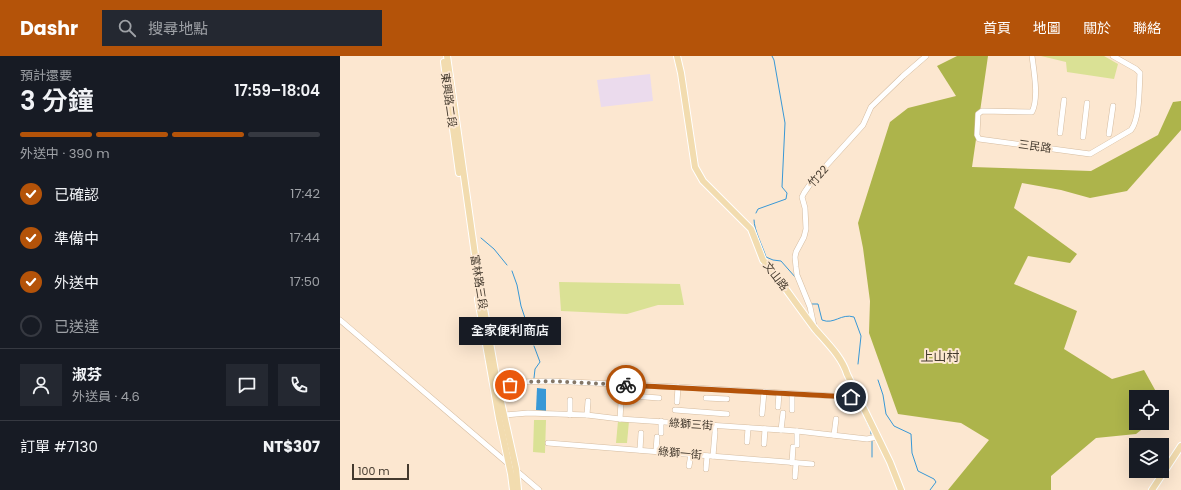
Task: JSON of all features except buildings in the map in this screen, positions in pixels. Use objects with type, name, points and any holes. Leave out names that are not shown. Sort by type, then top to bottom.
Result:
[{"type":"main road","name":"東興路二段","points":[[443,56],[458,144]]},
{"type":"main road","name":"東興路二段","points":[[447,56],[458,144]]},
{"type":"main road","name":"文山路","points":[[677,56],[682,73],[695,167],[699,175],[703,181],[751,229],[763,260],[834,352],[845,369],[890,462],[901,490]]},
{"type":"main road","name":"富林路三段","points":[[458,144],[472,270],[496,389],[513,490]]},
{"type":"main road","name":"富林路三段","points":[[496,389],[504,414],[516,469],[518,490]]},
{"type":"main road","points":[[1152,490],[1181,446]]},
{"type":"street","name":"竹22","points":[[814,327],[810,307],[797,275],[795,257],[806,229],[805,208],[802,198],[804,193],[817,174],[830,162],[863,125],[871,107],[926,56]]},
{"type":"street","name":"三民路","points":[[1032,56],[1036,96],[1035,107],[1032,112],[982,112],[978,114],[977,135],[979,139],[1090,154],[1131,130],[1138,109],[1140,73],[1136,69],[1113,56]]},
{"type":"street","points":[[1060,132],[1064,100]]},
{"type":"street","points":[[1083,137],[1087,103]]},
{"type":"street","points":[[1109,134],[1113,106]]},
{"type":"street","points":[[340,320],[539,490]]},
{"type":"street","points":[[496,389],[522,382],[550,381],[851,397]]},
{"type":"street","points":[[677,402],[678,387]]},
{"type":"street","points":[[762,414],[764,392]]},
{"type":"street","points":[[778,407],[779,393]]},
{"type":"street","points":[[792,394],[792,410]]},
{"type":"street","points":[[632,396],[659,398]]},
{"type":"street","points":[[706,398],[727,399]]},
{"type":"street","points":[[570,400],[570,415]]},
{"type":"street","points":[[587,415],[588,401]]},
{"type":"street","points":[[620,419],[621,402]]},
{"type":"street","points":[[675,410],[727,414]]},
{"type":"street","points":[[781,430],[783,412]]},
{"type":"street","name":"綠獅三街","points":[[504,414],[528,413],[587,415],[620,419],[797,431],[867,439],[877,437]]},
{"type":"street","points":[[834,435],[836,418]]},
{"type":"street","points":[[656,451],[661,421]]},
{"type":"street","points":[[706,469],[715,432],[714,425]]},
{"type":"street","points":[[747,442],[748,428]]},
{"type":"street","points":[[764,444],[765,429]]},
{"type":"street","points":[[795,477],[794,463],[797,431]]},
{"type":"street","points":[[640,450],[641,433]]},
{"type":"street","name":"綠獅一街","points":[[548,442],[812,464]]},
{"type":"street","points":[[689,466],[691,454]]},
{"type":"shaded area","points":[[650,74],[653,101],[601,107],[597,80]]},
{"type":"green space","points":[[957,56],[988,56],[972,167],[1091,171],[1158,135],[1173,102],[1181,101],[1181,130],[1127,191],[1090,198],[1061,190],[1022,183],[1014,208],[1077,254],[1070,263],[1028,256],[1014,284],[1077,311],[1064,349],[1112,379],[1144,370],[1155,390],[1129,390],[1129,430],[1141,430],[1136,434],[1096,438],[1051,476],[1051,490],[948,490],[989,440],[961,423],[898,414],[869,333],[870,301],[858,223],[890,122],[908,108],[956,96],[937,66]]},
{"type":"green space","points":[[1041,56],[1104,56],[1118,64],[1114,79],[1067,72],[1066,62]]},
{"type":"green space","points":[[559,282],[680,284],[684,305],[658,305],[627,314],[561,311]]},
{"type":"green space","points":[[534,420],[546,420],[545,453],[533,452]]},
{"type":"green space","points":[[618,421],[629,421],[627,443],[616,443]]},
{"type":"water","points":[[537,388],[546,389],[546,411],[536,410]]},
{"type":"waterway","points":[[756,213],[758,209],[786,199],[787,193],[782,187],[785,123],[774,60],[772,56]]},
{"type":"waterway","points":[[754,220],[754,224],[766,257],[781,261],[796,278]]},
{"type":"waterway","points":[[481,238],[494,249],[507,265]]},
{"type":"waterway","points":[[512,271],[517,285],[521,306],[532,339]]},
{"type":"waterway","points":[[812,304],[818,304],[822,320],[830,321],[845,316],[854,317],[861,336],[858,364]]},
{"type":"waterway","points":[[534,346],[540,362],[535,369],[534,378]]},
{"type":"waterway","points":[[878,380],[883,395],[886,414],[894,426],[911,434],[912,453],[918,471],[934,479],[936,482],[930,490]]},
{"type":"waterway","points":[[867,422],[871,430],[871,434]]},
{"type":"waterway","points":[[872,440],[872,457]]},
{"type":"way so far","points":[[510,385],[522,382],[550,381],[626,385]]},
{"type":"place","name":"全家便利商店","points":[[510,385]]},
{"type":"district","name":"上山村","points":[[940,356]]},
{"type":"route","points":[[626,385],[851,397]]}]
